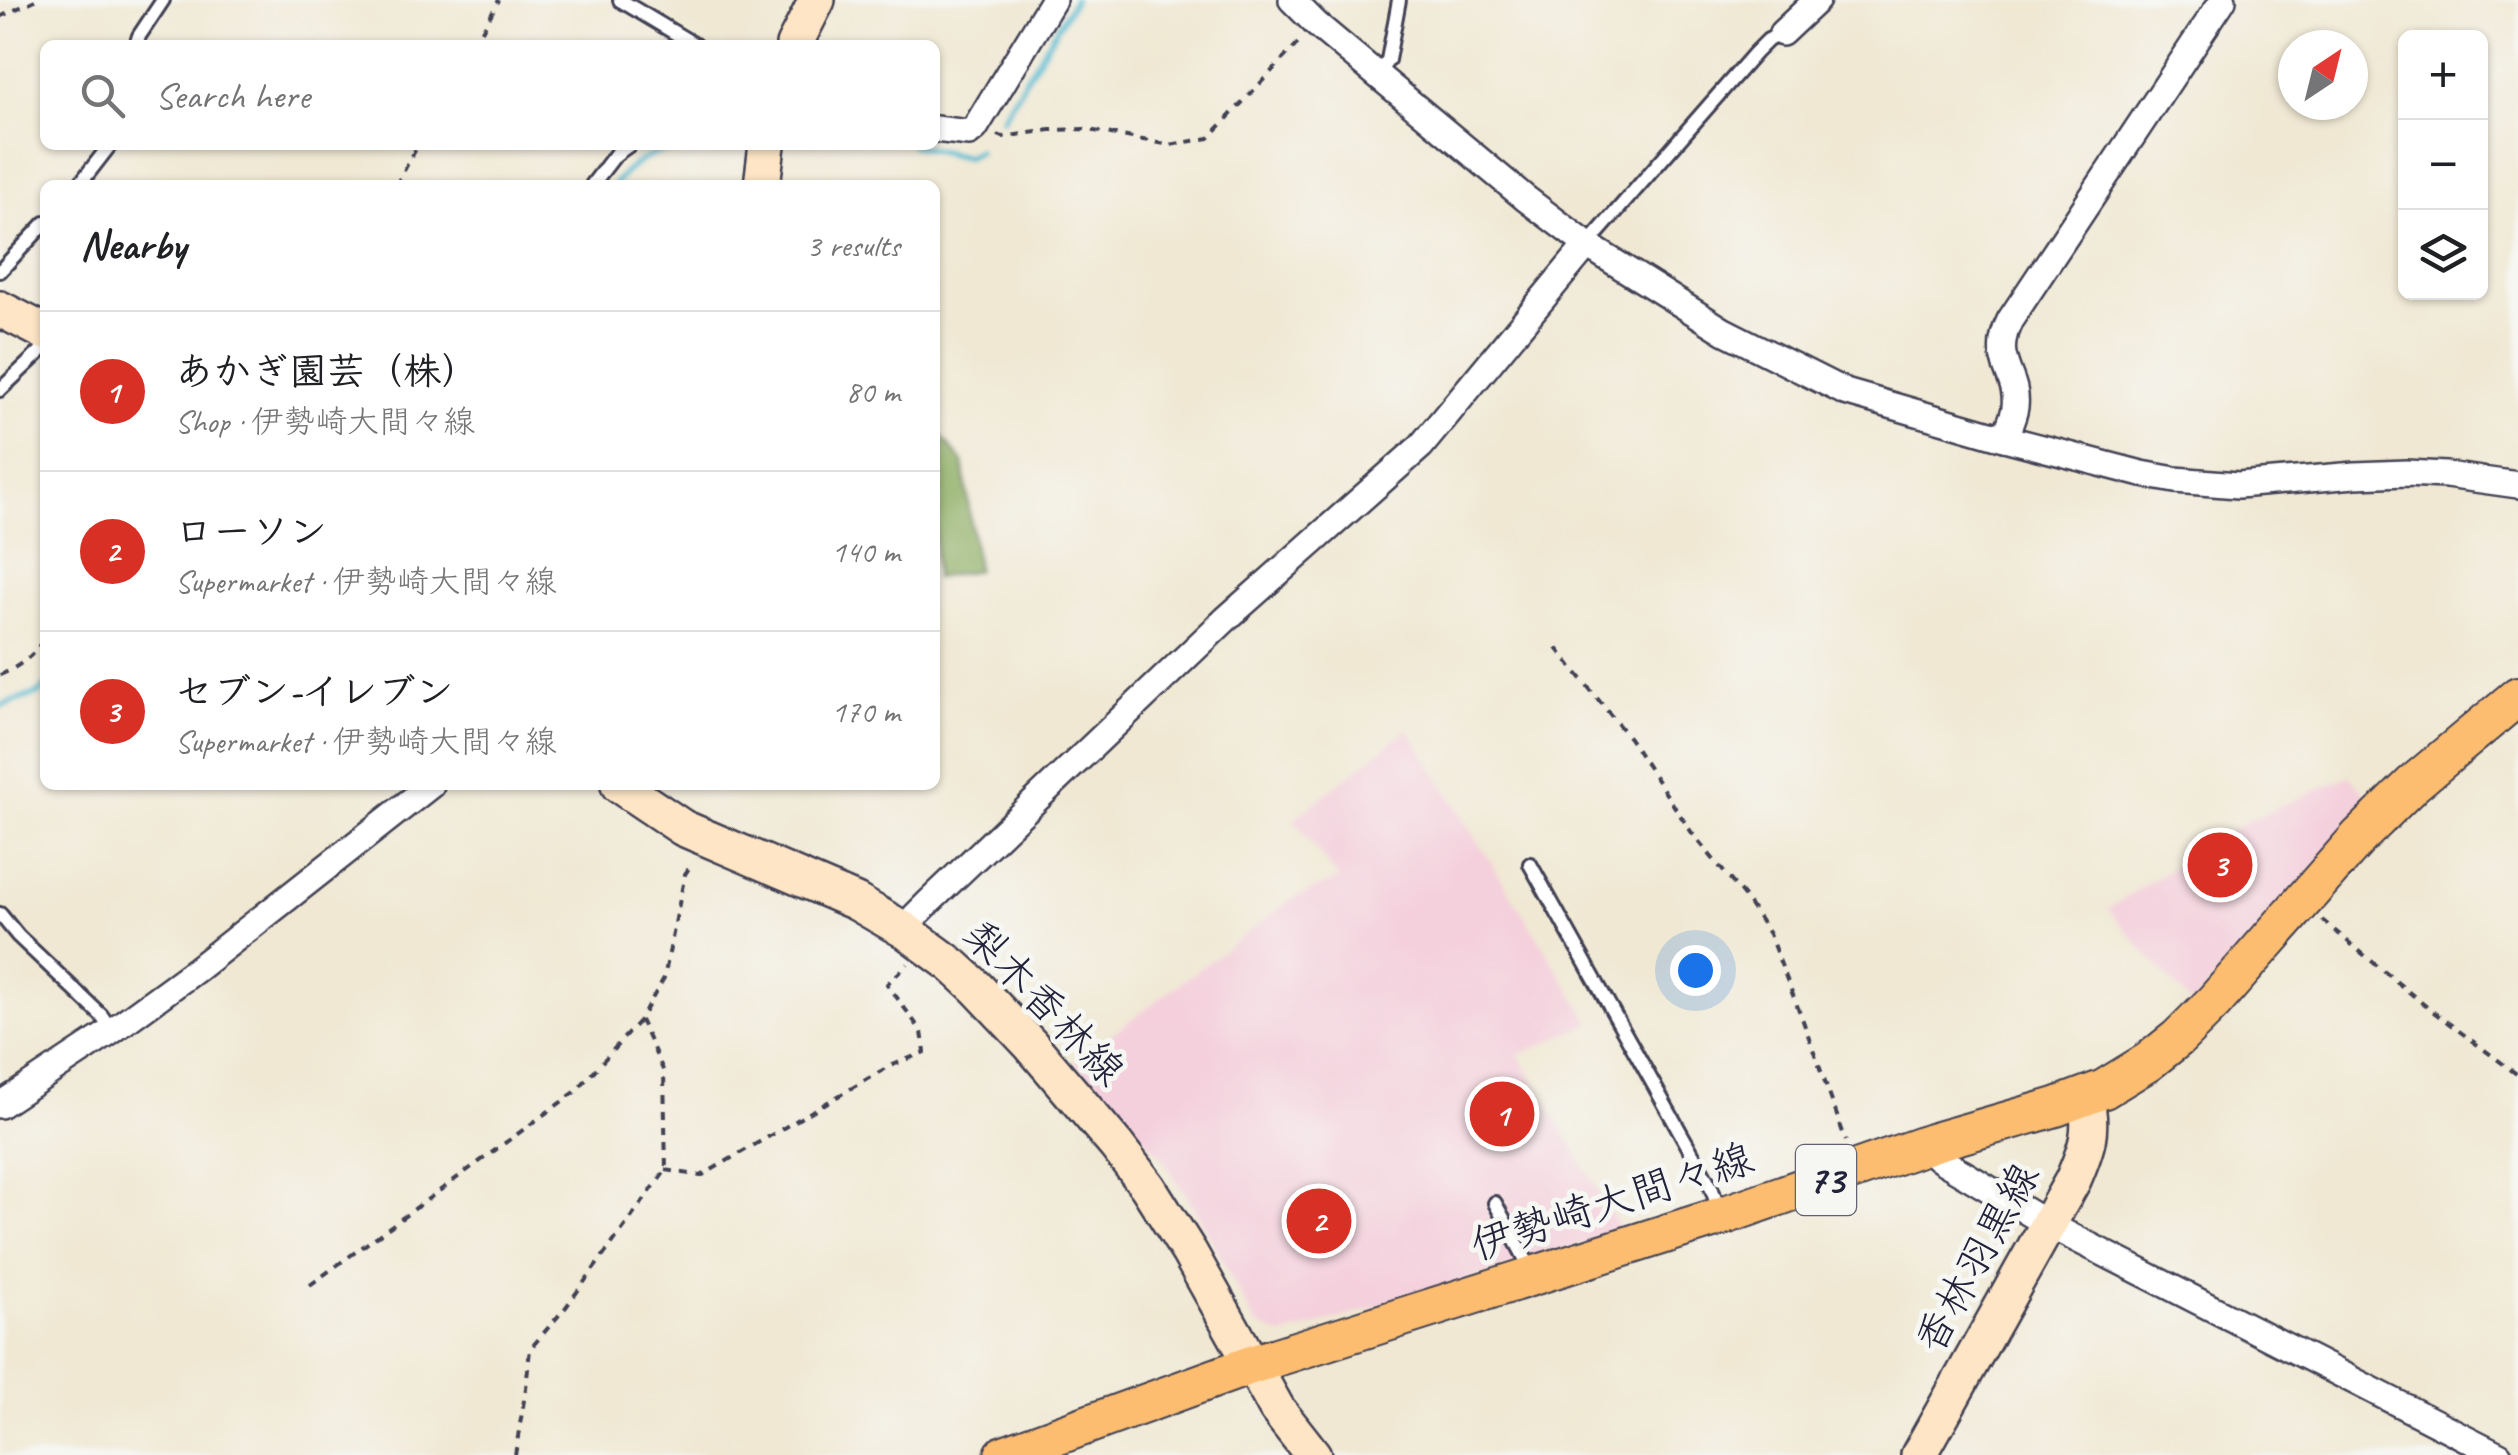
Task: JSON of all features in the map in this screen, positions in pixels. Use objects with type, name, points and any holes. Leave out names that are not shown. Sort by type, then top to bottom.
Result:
[{"type":"main road","points":[[797,40],[817,0]]},
{"type":"main road","points":[[763,180],[766,150]]},
{"type":"main road","points":[[0,309],[40,329]]},
{"type":"main road","name":"伊勢崎大間々線","points":[[1004,1455],[1251,1365],[1722,1216],[1931,1143],[2085,1097],[2126,1076],[2178,1038],[2359,836],[2413,784],[2518,696]]},
{"type":"main road","name":"梨木香林線","points":[[626,790],[683,828],[856,902],[916,938],[976,987],[1116,1145],[1166,1214],[1277,1409],[1314,1455]]},
{"type":"main road","name":"香林羽黒線","points":[[1919,1455],[2083,1157],[2090,1123],[2085,1097]]},
{"type":"street","points":[[940,129],[969,133],[975,128],[1054,0]]},
{"type":"street","points":[[1292,0],[1525,198],[1587,244],[1724,331],[1844,392],[2142,474],[2210,484],[2238,486],[2406,473],[2518,485]]},
{"type":"street","points":[[1782,33],[1816,0]]},
{"type":"street","points":[[2004,438],[2016,405],[2002,351],[2005,329],[2223,0]]},
{"type":"street","points":[[916,938],[915,916],[1173,669],[1422,446],[1587,244]]},
{"type":"street","points":[[0,1105],[197,969],[424,790]]},
{"type":"street","points":[[1931,1143],[1937,1157],[2049,1224],[2499,1455]]},
{"type":"lane","points":[[138,40],[163,0]]},
{"type":"lane","points":[[620,0],[687,40]]},
{"type":"lane","points":[[1377,75],[1388,60],[1400,0]]},
{"type":"lane","points":[[1587,244],[1755,53],[1782,33]]},
{"type":"lane","points":[[83,180],[106,150]]},
{"type":"lane","points":[[596,180],[622,150]]},
{"type":"lane","points":[[0,271],[40,228]]},
{"type":"lane","points":[[0,390],[40,352]]},
{"type":"lane","points":[[1530,864],[1711,1187],[1722,1216]]},
{"type":"lane","points":[[0,914],[112,1030]]},
{"type":"lane","points":[[1495,1203],[1531,1276]]},
{"type":"path","points":[[0,17],[35,0]]},
{"type":"path","points":[[477,40],[499,0]]},
{"type":"path","points":[[975,128],[1003,137],[1084,129],[1170,145],[1209,138],[1316,24]]},
{"type":"path","points":[[399,180],[415,150]]},
{"type":"path","points":[[0,675],[27,661],[40,645]]},
{"type":"path","points":[[1557,648],[1629,738],[1692,832],[1769,934],[1856,1169]]},
{"type":"path","points":[[310,1285],[576,1092],[640,1020],[664,978],[685,874],[708,838]]},
{"type":"path","points":[[2300,902],[2427,1007],[2518,1075]]},
{"type":"path","points":[[666,1170],[701,1176],[888,1066],[925,1052],[922,1032],[887,984],[916,938]]},
{"type":"path","points":[[514,1455],[530,1349],[666,1170],[664,1072],[640,1020]]},
{"type":"shaded area","points":[[1408,729],[1591,1023],[1519,1055],[1622,1232],[1282,1336],[1255,1323],[1196,1210],[1162,1157],[1074,1062],[1296,897],[1339,879],[1294,819]]},
{"type":"shaded area","points":[[2349,776],[2375,803],[2192,1005],[2108,909],[2241,824]]},
{"type":"green space","points":[[940,435],[963,462],[977,570],[940,577]]},
{"type":"waterway","points":[[1002,118],[1074,0]]},
{"type":"waterway","points":[[619,180],[629,169],[665,150]]},
{"type":"waterway","points":[[935,150],[967,157],[978,151]]},
{"type":"waterway","points":[[0,706],[40,692]]},
{"type":"place","name":"セブン-イレブン","points":[[2220,865]]},
{"type":"place","name":"あかぎ園芸（株）","points":[[1502,1114]]},
{"type":"place","name":"ローソン","points":[[1319,1221]]}]
